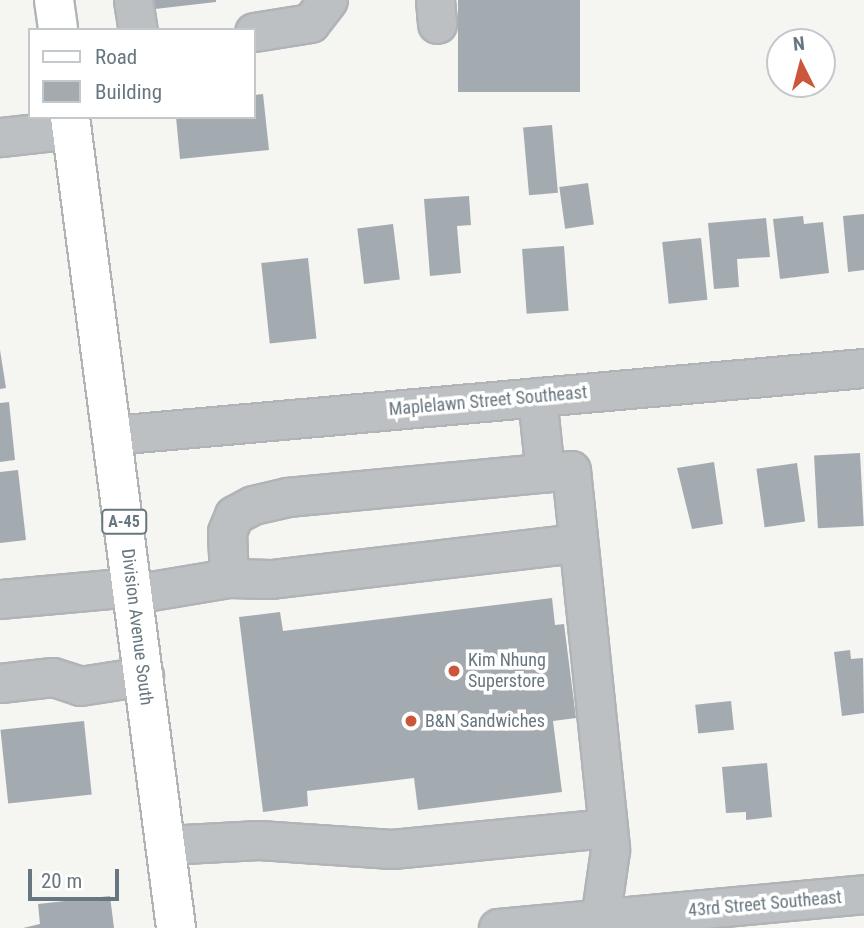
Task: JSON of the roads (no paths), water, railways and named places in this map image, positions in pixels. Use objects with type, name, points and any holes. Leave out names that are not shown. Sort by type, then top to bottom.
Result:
[{"type":"main road","points":[[54,0],[58,28]]},
{"type":"main road","name":"Division Avenue South","points":[[71,123],[176,928]]},
{"type":"street","points":[[133,0],[138,28]]},
{"type":"street","points":[[256,32],[310,23],[328,0]]},
{"type":"street","points":[[0,137],[71,123]]},
{"type":"street","name":"Maplelawn Street Southeast","points":[[113,435],[864,368]]},
{"type":"street","points":[[537,397],[545,473]]},
{"type":"street","points":[[229,578],[227,532],[234,515],[253,505],[287,497],[571,470],[610,850],[600,919]]},
{"type":"street","points":[[0,599],[133,591],[229,578],[271,579],[578,543]]},
{"type":"street","points":[[0,683],[53,677],[80,686],[144,676]]},
{"type":"street","points":[[165,845],[259,840],[392,849],[608,828]]},
{"type":"street","name":"43rd Street Southeast","points":[[498,928],[864,894]]},
{"type":"place","name":"Kim Nhung Superstore","points":[[454,671]]},
{"type":"place","name":"B&N Sandwiches","points":[[411,721]]}]
